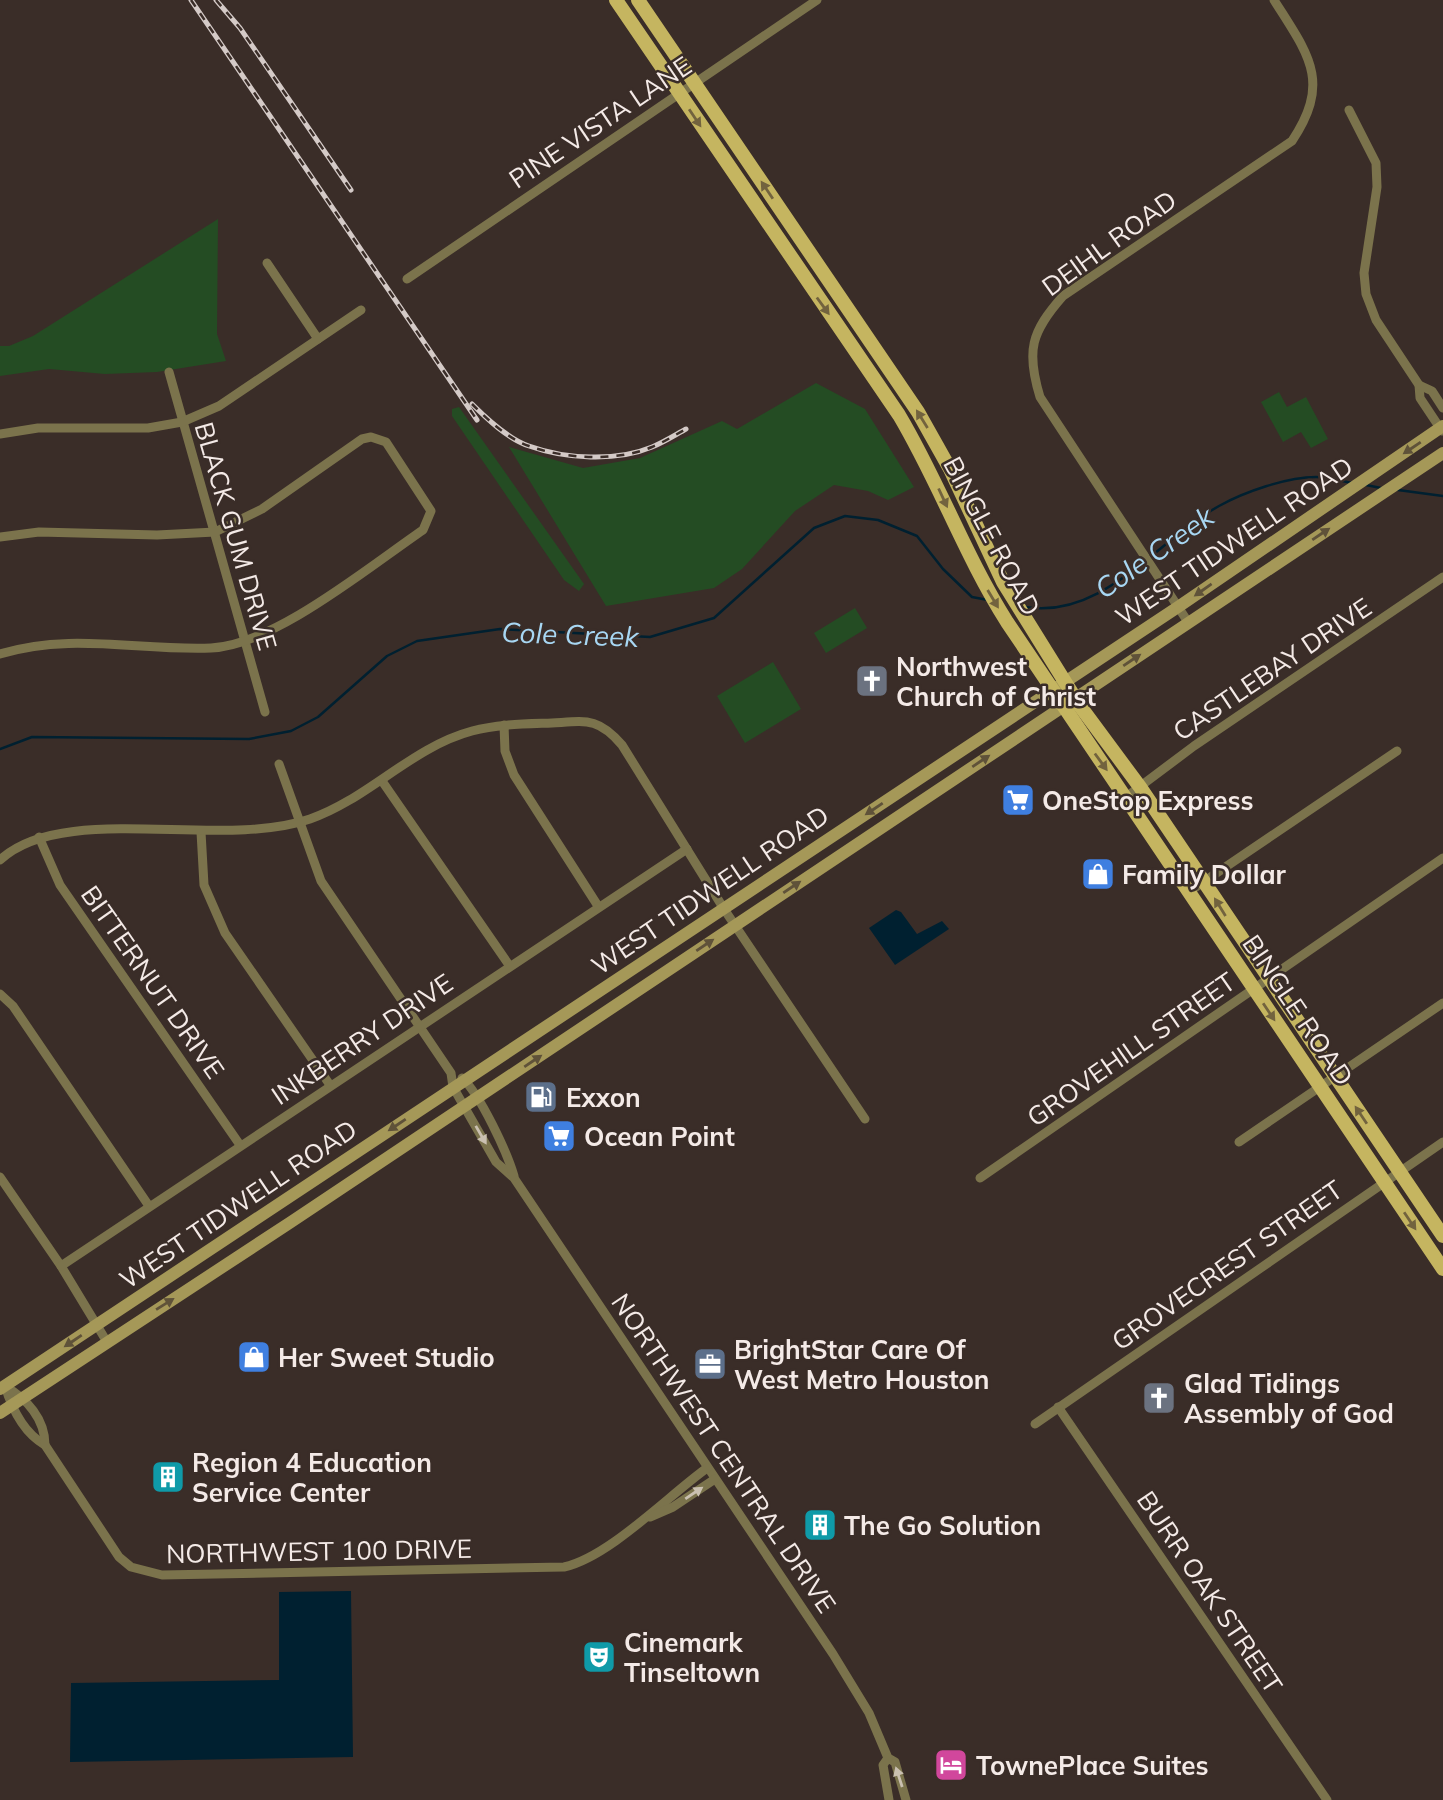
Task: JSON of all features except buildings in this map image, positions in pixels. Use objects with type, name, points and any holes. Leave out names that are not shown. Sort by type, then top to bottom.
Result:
[{"type":"main road","name":"BINGLE ROAD","points":[[616,0],[777,239],[873,375],[921,453],[980,576],[1062,707],[1190,891],[1253,989],[1443,1269]]},
{"type":"main road","name":"BINGLE ROAD","points":[[638,0],[886,365],[941,451],[998,571],[1075,698],[1140,787],[1443,1236]]},
{"type":"main road","points":[[777,239],[793,228]]},
{"type":"main road","points":[[873,375],[886,365]]},
{"type":"main road","name":"WEST TIDWELL ROAD","points":[[3,1388],[1442,429]]},
{"type":"main road","name":"WEST TIDWELL ROAD","points":[[5,1409],[291,1222],[1443,453]]},
{"type":"main road","points":[[959,531],[974,524]]},
{"type":"main road","points":[[1259,551],[1271,567]]},
{"type":"main road","points":[[930,771],[942,787]]},
{"type":"main road","points":[[844,828],[855,845]]},
{"type":"main road","points":[[278,1206],[291,1222]]},
{"type":"street","name":"PINE VISTA LANE","points":[[407,279],[817,0]]},
{"type":"street","name":"DEIHL ROAD","points":[[1188,622],[1040,397],[1031,366],[1034,338],[1042,319],[1063,296],[1292,141],[1311,110],[1311,59],[1275,0]]},
{"type":"street","points":[[1349,110],[1376,163],[1377,187],[1364,273],[1366,294],[1376,320],[1419,385],[1420,398],[1442,429]]},
{"type":"street","points":[[268,263],[318,339]]},
{"type":"street","points":[[0,434],[38,428],[148,428],[182,422],[219,406],[361,310]]},
{"type":"street","name":"BLACK GUM DRIVE","points":[[169,372],[265,712]]},
{"type":"street","points":[[1419,385],[1432,391],[1443,408]]},
{"type":"street","points":[[0,537],[39,532],[157,535],[215,532],[262,509],[362,439],[371,437],[386,442],[431,512],[423,530],[282,625],[245,642],[213,648],[57,641],[0,654]]},
{"type":"street","name":"CASTLEBAY DRIVE","points":[[1126,797],[1194,746],[1443,577]]},
{"type":"street","points":[[0,860],[9,852],[39,837],[76,829],[245,832],[298,823],[346,803],[425,752],[471,731],[504,725],[602,724],[622,745],[724,909],[865,1119]]},
{"type":"street","points":[[504,725],[505,751],[514,775],[598,906]]},
{"type":"street","points":[[1190,891],[1397,751]]},
{"type":"street","points":[[279,764],[321,881],[421,1026],[451,1073],[453,1087]]},
{"type":"street","points":[[382,781],[509,965]]},
{"type":"street","points":[[201,832],[204,885],[225,933],[330,1085]]},
{"type":"street","name":"BITTERNUT DRIVE","points":[[39,837],[60,885],[240,1145]]},
{"type":"street","name":"INKBERRY DRIVE","points":[[61,1266],[509,965],[687,849]]},
{"type":"street","name":"GROVEHILL STREET","points":[[981,1178],[1443,858]]},
{"type":"street","points":[[0,994],[13,1006],[149,1206]]},
{"type":"street","points":[[1239,1142],[1443,1003]]},
{"type":"street","points":[[451,1073],[465,1079]]},
{"type":"street","name":"NORTHWEST CENTRAL DRIVE","points":[[465,1079],[508,1156],[514,1178]]},
{"type":"street","name":"NORTHWEST CENTRAL DRIVE","points":[[453,1087],[496,1162],[514,1178],[833,1654],[869,1713],[888,1758],[895,1762],[906,1800]]},
{"type":"street","name":"GROVECREST STREET","points":[[1035,1423],[1443,1142]]},
{"type":"street","points":[[0,1178],[61,1266],[107,1342]]},
{"type":"street","name":"NORTHWEST 100 DRIVE","points":[[45,1445],[45,1429],[23,1397],[3,1388],[5,1409],[33,1438],[45,1445],[119,1556],[131,1567],[162,1575],[564,1567],[585,1560],[645,1519],[667,1497],[708,1468]]},
{"type":"street","name":"BURR OAK STREET","points":[[1058,1407],[1327,1800]]},
{"type":"street","name":"NORTHWEST 100 DRIVE","points":[[645,1519],[673,1507],[715,1479]]},
{"type":"street","name":"NORTHWEST CENTRAL DRIVE","points":[[888,1758],[883,1765],[889,1800]]},
{"type":"green space","points":[[218,219],[217,334],[226,361],[157,372],[105,374],[49,369],[0,376],[0,346],[9,346],[33,336]]},
{"type":"green space","points":[[816,383],[865,409],[914,487],[888,500],[868,491],[834,485],[795,511],[742,569],[714,588],[606,606],[509,447],[583,468],[640,458],[722,421],[737,429]]},
{"type":"green space","points":[[1279,392],[1287,407],[1306,397],[1328,439],[1311,448],[1301,432],[1283,442],[1261,402]]},
{"type":"green space","points":[[459,407],[584,584],[579,591],[564,580],[452,416],[452,409]]},
{"type":"green space","points":[[855,608],[867,628],[826,653],[814,633]]},
{"type":"green space","points":[[773,662],[801,709],[745,743],[717,696]]},
{"type":"water","points":[[896,910],[901,912],[917,934],[942,921],[949,929],[895,965],[869,928]]},
{"type":"water","points":[[351,1591],[353,1757],[70,1762],[71,1683],[279,1680],[279,1592]]},
{"type":"waterway","name":"Cole Creek","points":[[1025,607],[1053,608],[1104,590],[1196,521],[1219,506],[1253,491],[1279,482],[1316,477],[1353,483]]},
{"type":"waterway","name":"Cole Creek","points":[[1366,485],[1381,488]]},
{"type":"waterway","name":"Cole Creek","points":[[1398,490],[1443,496]]},
{"type":"waterway","name":"Cole Creek","points":[[0,749],[32,737],[249,739],[291,731],[318,717],[387,656],[417,641],[500,629],[650,637],[714,618],[814,528],[845,516],[878,520],[917,536],[943,569],[972,597],[988,600]]},
{"type":"railway","points":[[191,0],[477,420]]},
{"type":"railway","points":[[216,0],[240,28],[351,190]]},
{"type":"railway","points":[[472,404],[513,439],[543,450],[574,456],[607,457],[638,452],[686,429]]},
{"type":"place","name":"Northwest Church of Christ","points":[[872,681]]},
{"type":"place","name":"OneStop Express","points":[[1018,800]]},
{"type":"place","name":"Family Dollar","points":[[1098,874]]},
{"type":"place","name":"Exxon","points":[[541,1097]]},
{"type":"place","name":"Ocean Point","points":[[559,1136]]},
{"type":"place","name":"Her Sweet Studio","points":[[254,1357]]},
{"type":"place","name":"BrightStar Care Of West Metro Houston","points":[[710,1364]]},
{"type":"place","name":"Glad Tidings Assembly of God","points":[[1159,1398]]},
{"type":"place","name":"Region 4 Education Service Center","points":[[168,1477]]},
{"type":"place","name":"The Go Solution","points":[[820,1525]]},
{"type":"place","name":"Cinemark Tinseltown","points":[[599,1657]]},
{"type":"place","name":"TownePlace Suites","points":[[951,1765]]}]
